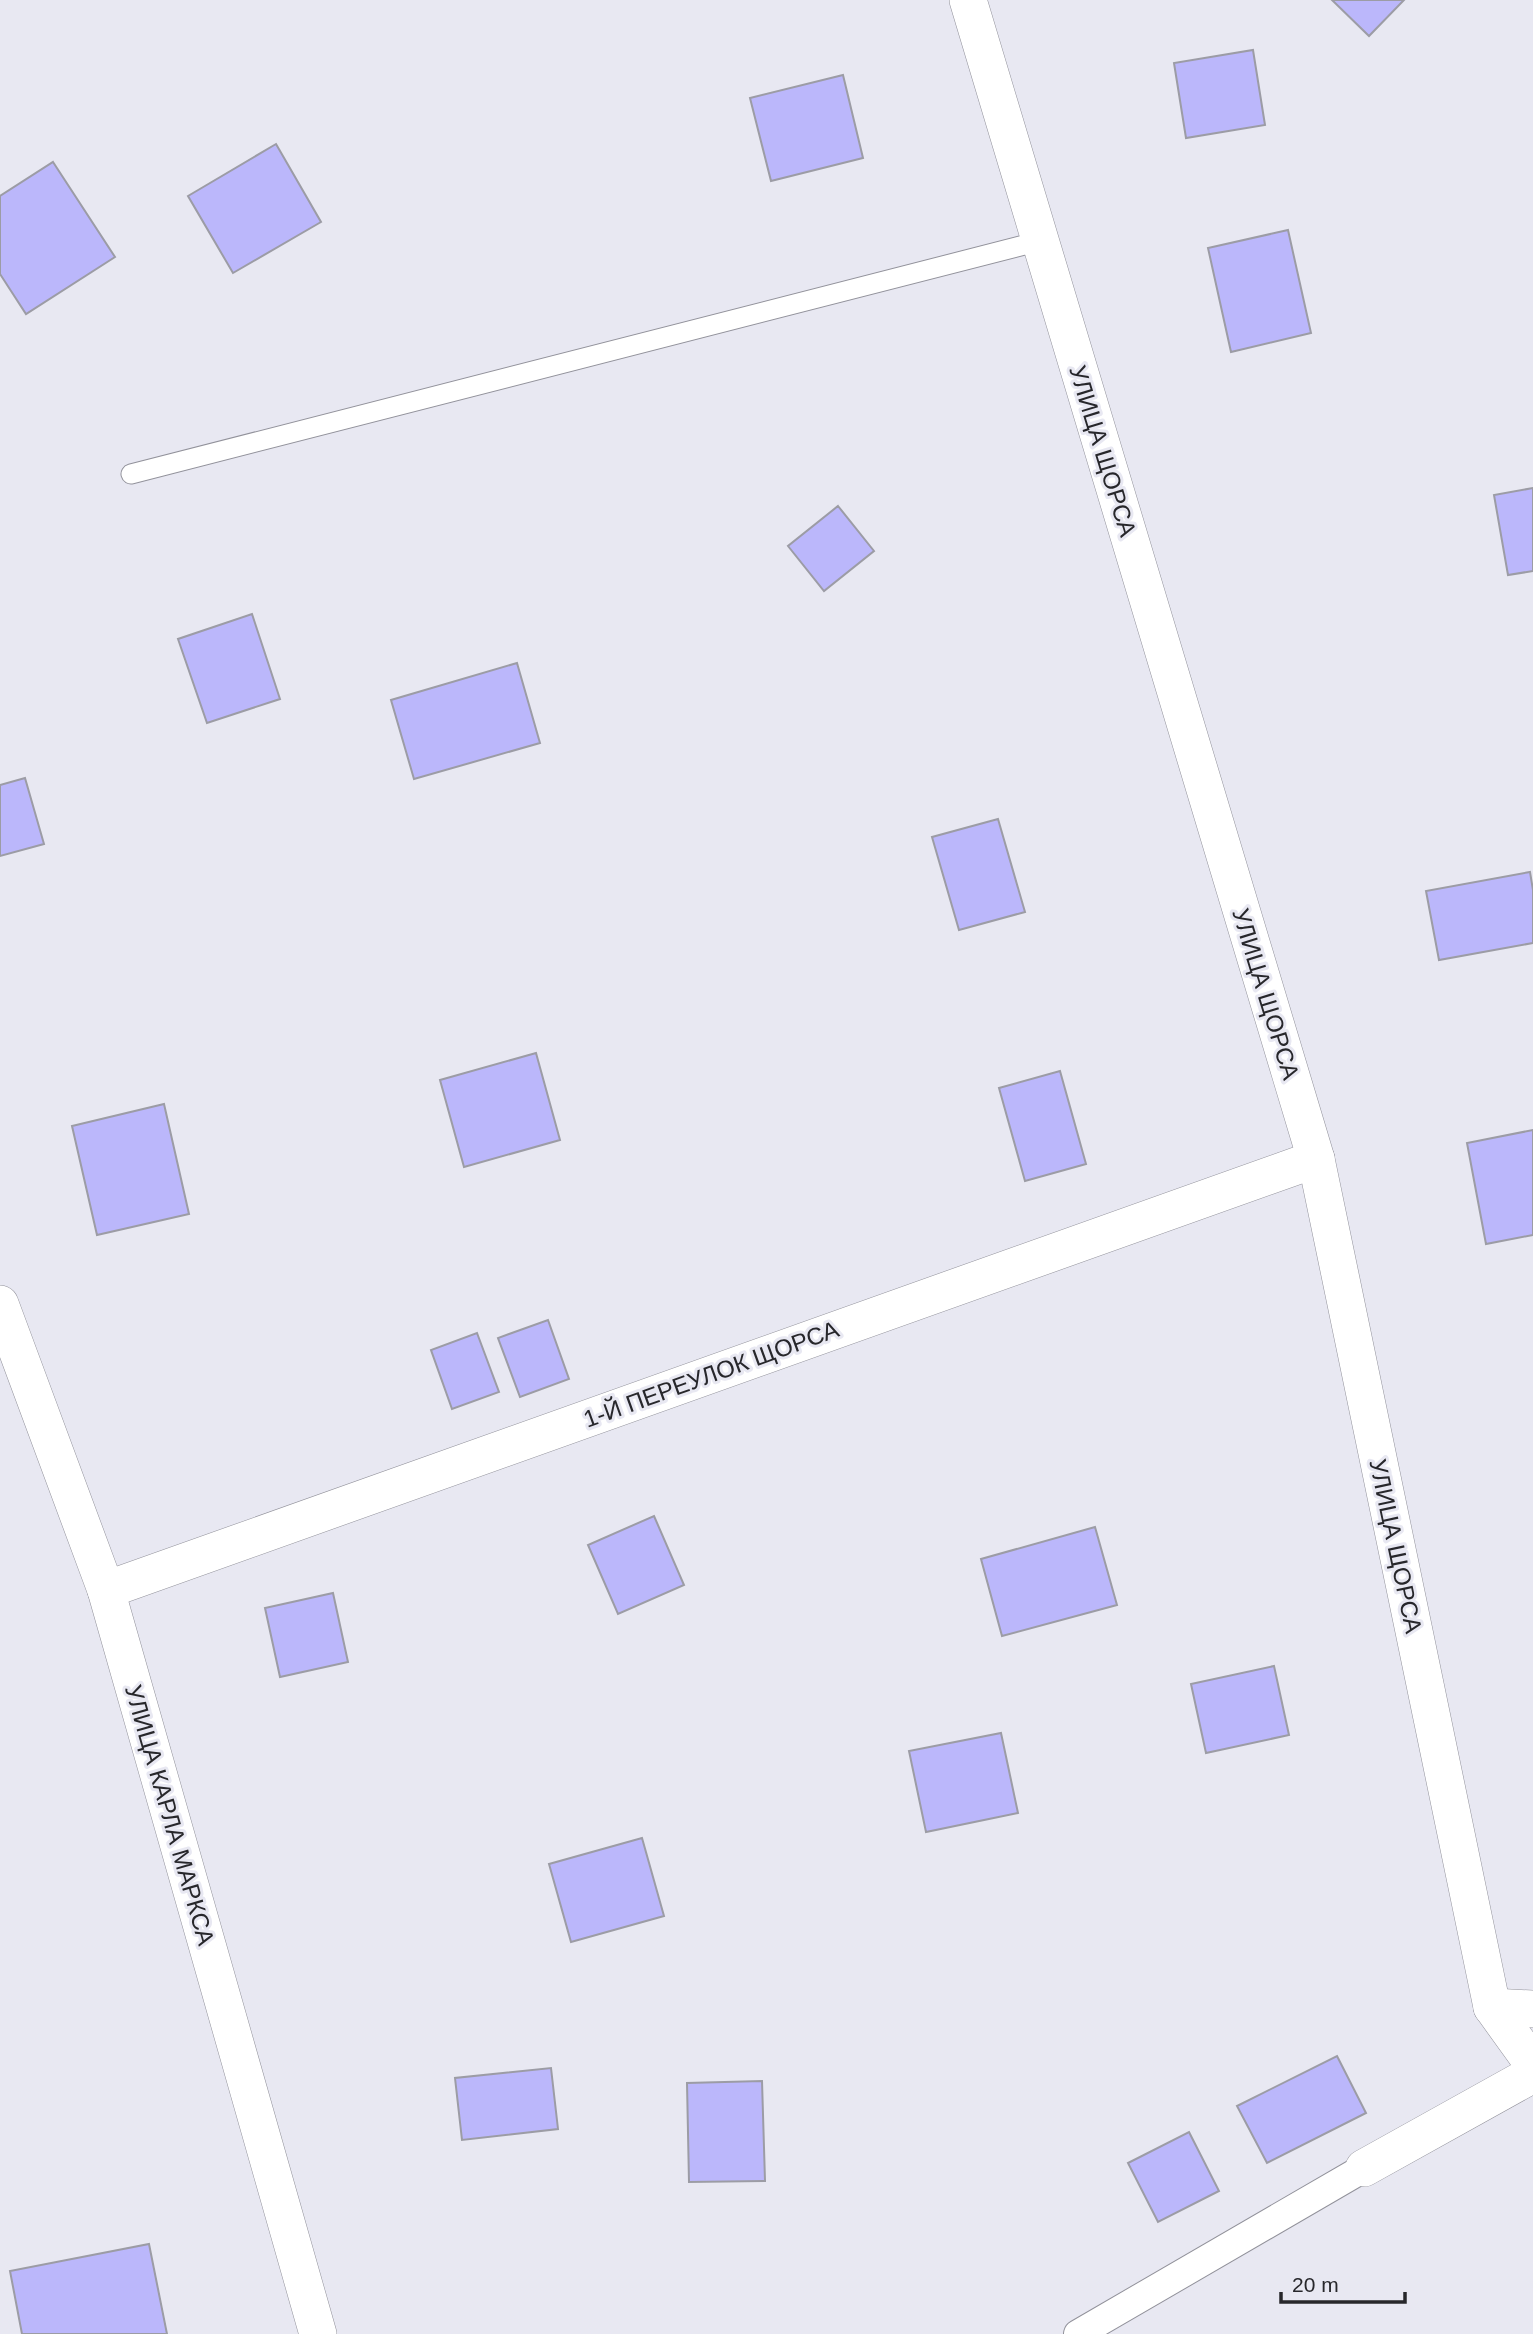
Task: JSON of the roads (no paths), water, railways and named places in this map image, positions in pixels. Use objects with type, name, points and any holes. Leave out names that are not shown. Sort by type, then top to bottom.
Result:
[{"type":"street","name":"УЛИЦА ЩОРСА","points":[[968,0],[1316,1160],[1492,2007]]},
{"type":"street","name":"1-Й ПЕРЕУЛОК ЩОРСА","points":[[106,1590],[1316,1160]]},
{"type":"street","name":"УЛИЦА КАРЛА МАРКСА","points":[[0,1304],[106,1590],[318,2334]]},
{"type":"street","points":[[1492,2007],[1533,2009]]},
{"type":"street","points":[[1492,2007],[1533,2064]]},
{"type":"street","points":[[1078,2334],[1364,2168],[1533,2074]]},
{"type":"lane","points":[[131,474],[1040,242]]}]
